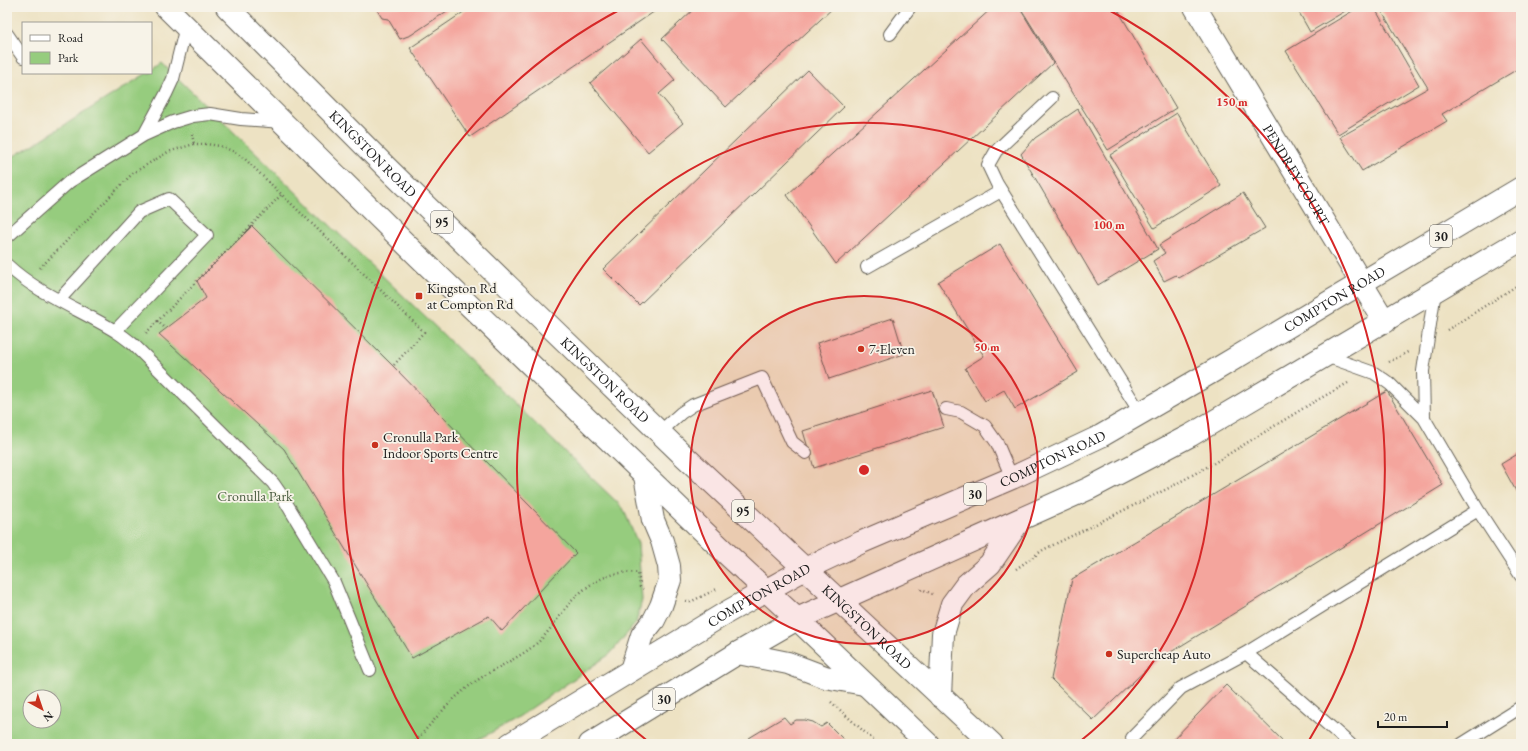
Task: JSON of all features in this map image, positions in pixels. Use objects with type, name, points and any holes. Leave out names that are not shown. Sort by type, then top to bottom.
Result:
[{"type":"main road","points":[[166,7],[418,256],[645,476],[928,744]]},
{"type":"main road","name":"KINGSTON ROAD","points":[[227,7],[387,168],[660,432],[838,601],[992,744]]},
{"type":"main road","name":"PENDREY COURT","points":[[1195,7],[1385,322]]},
{"type":"main road","name":"COMPTON ROAD","points":[[510,744],[631,670],[766,590],[805,569],[862,542],[1012,478],[1101,436],[1141,414],[1521,188]]},
{"type":"main road","name":"30","points":[[590,744],[738,653],[797,619],[1090,488],[1191,435],[1385,322],[1521,240]]},
{"type":"main road","points":[[631,670],[642,635],[654,620],[661,606],[670,580],[669,566],[662,541],[653,520],[645,476]]},
{"type":"main road","points":[[940,696],[944,634],[947,618],[952,604],[966,585],[990,564],[1020,520]]},
{"type":"main road","points":[[738,653],[788,663],[825,677],[864,684]]},
{"type":"lane","points":[[890,34],[910,7]]},
{"type":"lane","points":[[144,135],[166,94],[172,79],[186,26]]},
{"type":"lane","points":[[7,34],[22,56]]},
{"type":"lane","points":[[1052,98],[996,152],[988,165],[1001,191],[1141,414]]},
{"type":"lane","points":[[7,237],[69,182],[144,135],[173,122],[194,116],[210,114],[241,119],[283,122]]},
{"type":"lane","points":[[867,267],[1001,191]]},
{"type":"lane","points":[[59,300],[139,212],[169,199],[207,235],[115,331]]},
{"type":"lane","points":[[7,265],[27,281],[115,331],[134,345],[273,483],[334,582],[370,670]]},
{"type":"lane","points":[[1424,418],[1423,371],[1435,291]]},
{"type":"lane","points":[[1326,356],[1374,373],[1390,384],[1424,418],[1478,510],[1521,576]]},
{"type":"lane","points":[[660,432],[681,413],[693,405],[762,378],[792,442],[806,453]]},
{"type":"lane","points":[[946,409],[961,412],[985,426],[997,443],[1012,478]]},
{"type":"lane","points":[[1132,738],[1181,688],[1246,653],[1478,510]]},
{"type":"lane","points":[[1246,653],[1350,744]]},
{"type":"lane","points":[[1462,744],[1521,707]]},
{"type":"path","points":[[27,281],[133,173],[168,152],[194,144],[220,146],[235,152],[246,160],[424,332],[393,366]]},
{"type":"path","points":[[134,345],[281,195]]},
{"type":"path","points":[[1447,330],[1521,283]]},
{"type":"path","points":[[157,321],[165,328]]},
{"type":"path","points":[[1387,363],[1414,349]]},
{"type":"path","points":[[1011,573],[1042,550],[1176,485],[1351,381]]},
{"type":"path","points":[[413,744],[463,691],[474,682],[538,643],[570,603],[582,591],[597,580],[612,574],[628,571],[638,573],[640,587],[645,589]]},
{"type":"path","points":[[680,598],[690,602],[722,587]]},
{"type":"path","points":[[917,591],[922,589],[936,596]]},
{"type":"path","points":[[826,698],[878,744]]},
{"type":"green space","name":"Cronulla Park","points":[[162,63],[623,508],[638,544],[642,600],[636,623],[610,654],[517,718],[471,744],[7,744],[7,160],[145,74],[152,74],[152,70]]},
{"type":"building","points":[[375,7],[453,7],[411,35],[400,39],[388,19],[382,18]]},
{"type":"building","points":[[471,7],[661,7],[470,137],[410,48]]},
{"type":"building","points":[[696,7],[834,7],[726,107],[662,39]]},
{"type":"building","points":[[993,7],[1019,7],[1053,63],[836,264],[787,195]]},
{"type":"building","points":[[1020,7],[1116,7],[1176,108],[1108,150]]},
{"type":"building","points":[[1296,7],[1352,7],[1310,32]]},
{"type":"building","points":[[1359,7],[1374,7],[1419,85],[1338,134],[1286,51]]},
{"type":"building","points":[[1379,7],[1521,7],[1521,67],[1442,114],[1447,121],[1362,171],[1340,137],[1428,88]]},
{"type":"building","points":[[641,39],[675,80],[659,94],[683,123],[648,152],[590,83]]},
{"type":"building","points":[[808,70],[844,107],[639,305],[603,269]]},
{"type":"building","points":[[1078,109],[1158,249],[1098,285],[1021,154],[1035,138]]},
{"type":"building","points":[[1177,113],[1221,186],[1154,228],[1110,155]]},
{"type":"building","points":[[1243,193],[1265,228],[1179,278],[1176,275],[1164,281],[1153,261],[1165,253],[1159,245]]},
{"type":"building","name":"Cronulla Park Indoor Sports Centre","points":[[252,226],[393,366],[576,553],[502,631],[489,616],[412,658],[284,449],[159,334],[206,298],[197,281]]},
{"type":"building","points":[[1000,244],[1078,372],[1015,409],[1004,390],[985,401],[965,368],[984,356],[938,282]]},
{"type":"building","name":"7-Eleven","points":[[893,318],[904,354],[829,379],[817,343]]},
{"type":"building","points":[[932,390],[944,427],[814,468],[803,431]]},
{"type":"building","points":[[1387,391],[1443,485],[1153,663],[1093,720],[1051,679],[1072,579]]},
{"type":"building","points":[[1521,452],[1521,500],[1501,464]]},
{"type":"building","points":[[1226,685],[1286,744],[1169,744]]},
{"type":"building","points":[[784,717],[790,724],[796,720],[805,720],[813,722],[821,727],[827,723],[848,744],[753,744],[749,738]]},
{"type":"place","name":"Kingston Rd at Compton Rd","points":[[419,296]]},
{"type":"place","name":"7-Eleven","points":[[861,349]]},
{"type":"place","name":"Cronulla Park Indoor Sports Centre","points":[[375,445]]},
{"type":"place","name":"Supercheap Auto","points":[[1109,654]]}]
